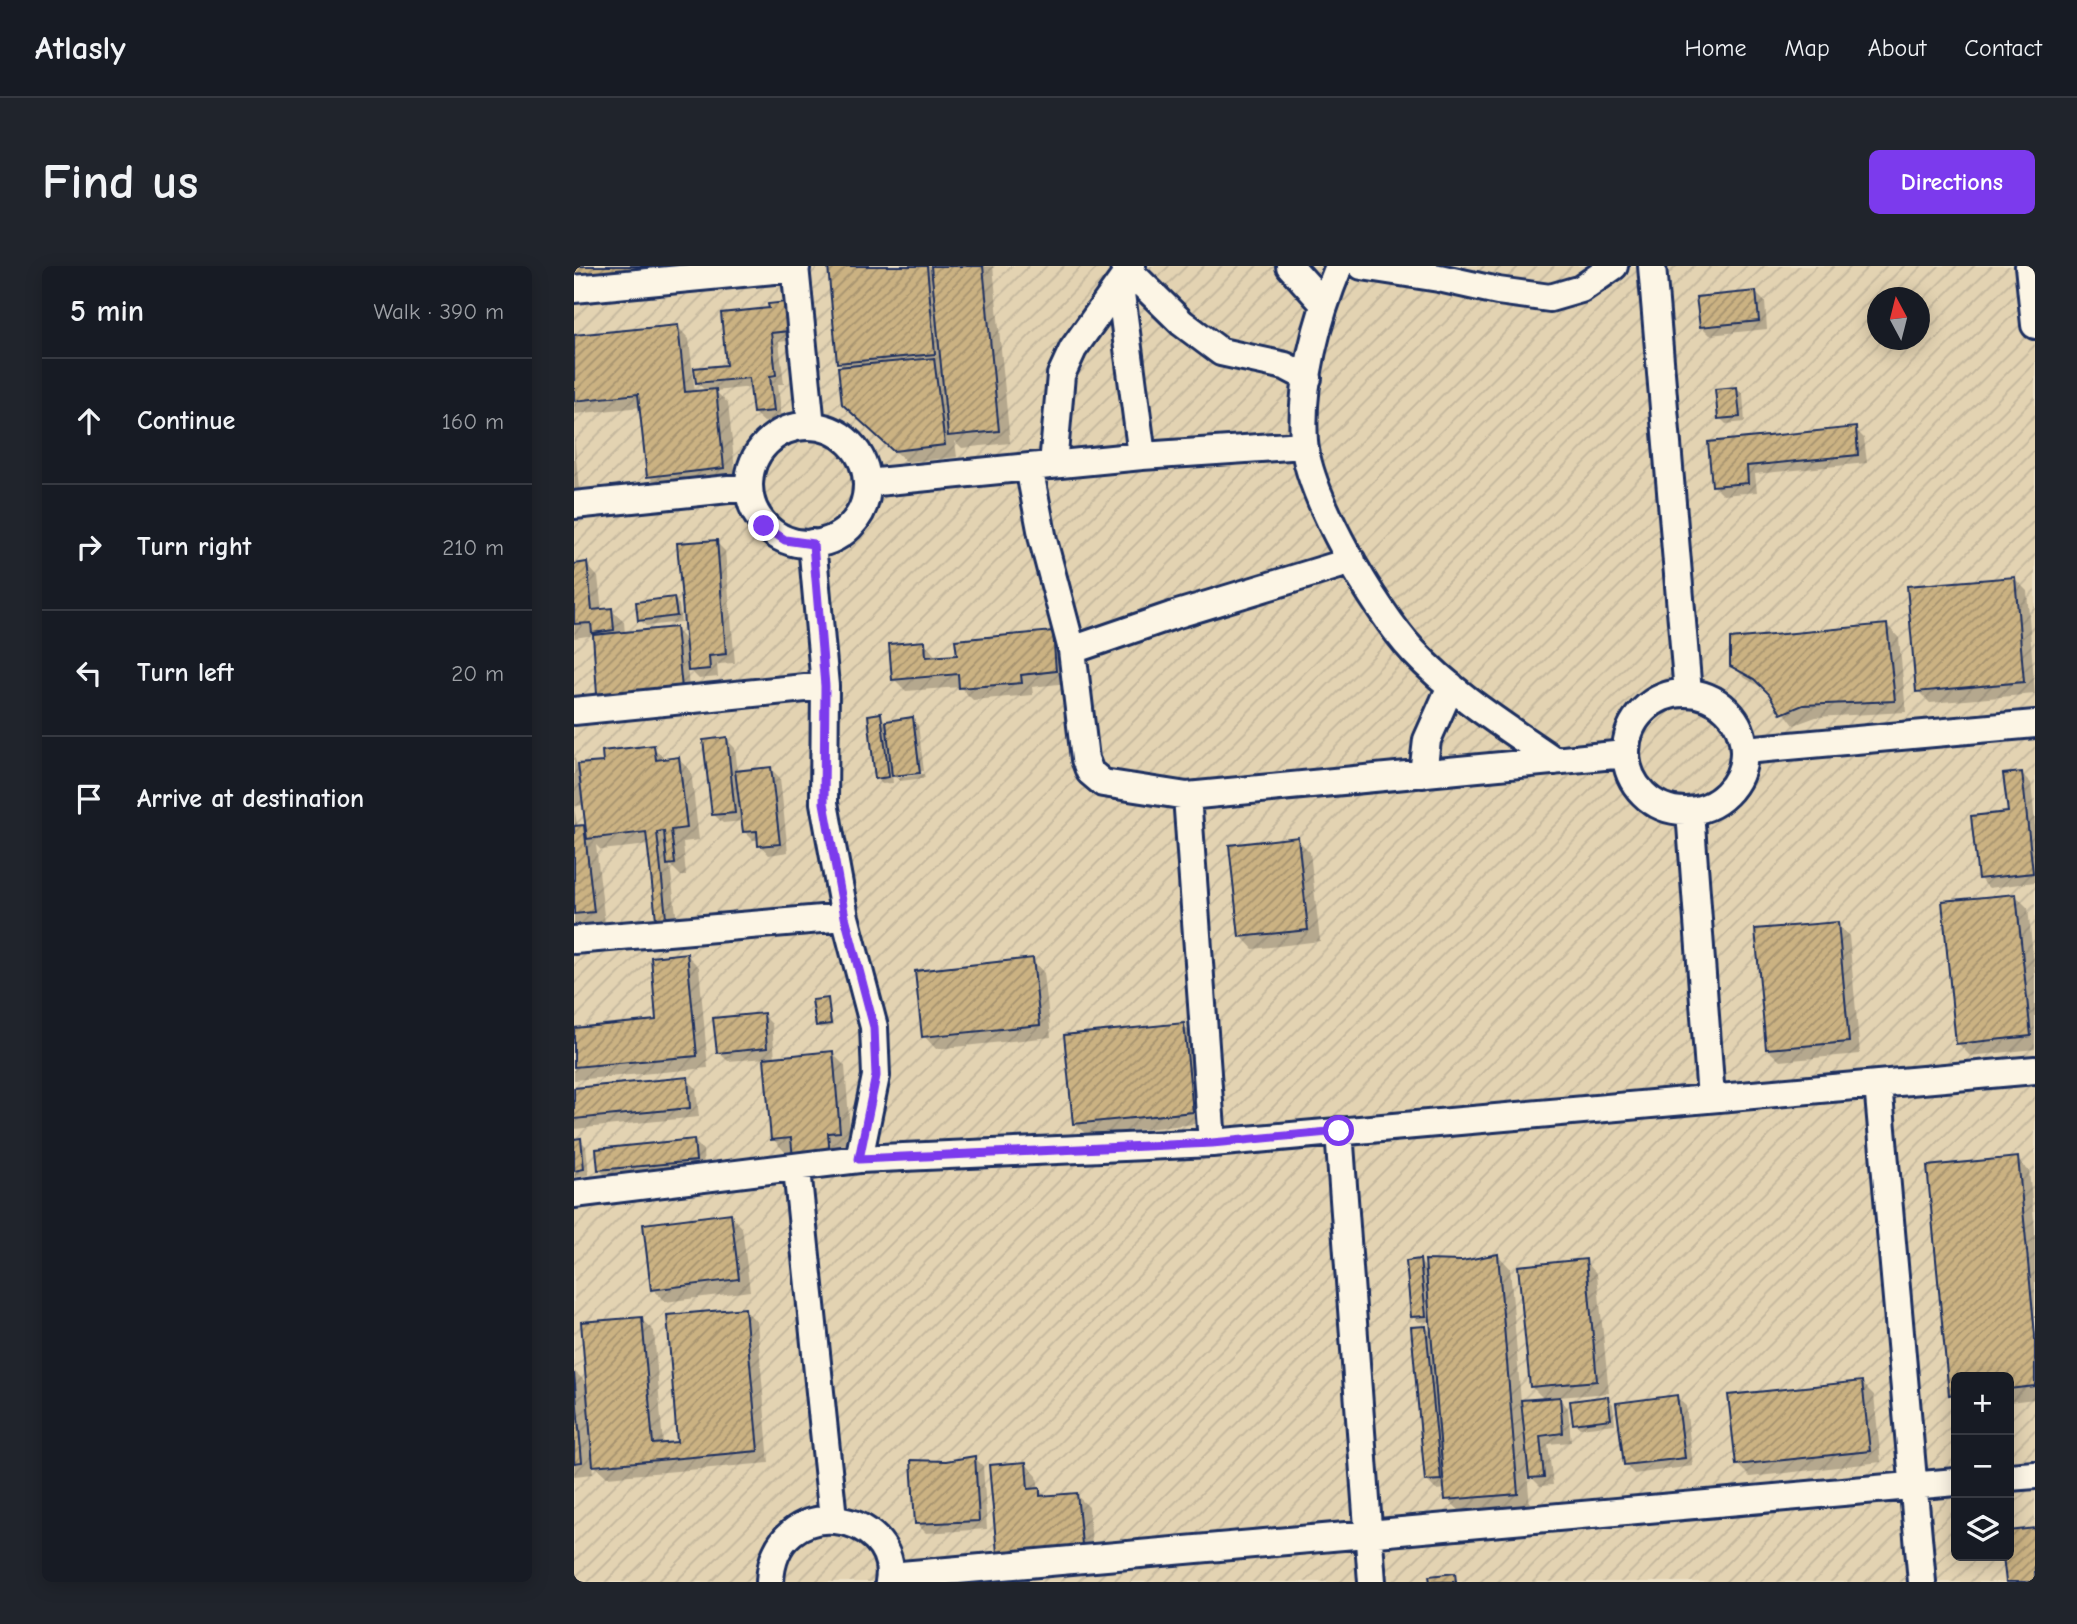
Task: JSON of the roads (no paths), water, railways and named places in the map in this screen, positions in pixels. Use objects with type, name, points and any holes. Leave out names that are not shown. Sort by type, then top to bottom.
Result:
[{"type":"street","points":[[1290,266],[1324,304]]},
{"type":"street","points":[[1339,266],[1324,304],[1308,378],[1304,444],[1336,533],[1367,588],[1412,650],[1471,703],[1555,761]]},
{"type":"street","points":[[1362,266],[1550,298],[1581,289],[1614,266]]},
{"type":"street","points":[[1653,266],[1688,693]]},
{"type":"street","points":[[2029,266],[2035,325]]},
{"type":"street","points":[[574,289],[795,267],[811,426]]},
{"type":"street","points":[[1126,272],[1182,323],[1221,352],[1284,366],[1308,378]]},
{"type":"street","points":[[1126,272],[1073,349],[1061,375],[1041,466],[1043,540],[1073,650],[1079,716],[1090,772],[1103,783],[1187,796],[1625,754]]},
{"type":"street","points":[[1126,272],[1142,456]]},
{"type":"street","points":[[811,426],[831,430],[849,442],[863,462],[867,483],[863,508],[849,528],[831,540],[813,544],[785,540],[764,526],[752,508],[748,487],[752,463],[766,442],[785,430],[811,426]]},
{"type":"street","points":[[867,483],[1142,456],[1304,444]]},
{"type":"street","points":[[574,505],[748,487]]},
{"type":"street","points":[[813,544],[825,686],[824,803],[845,917],[874,1027],[876,1076],[859,1159]]},
{"type":"street","points":[[1073,650],[1171,615],[1352,561]]},
{"type":"street","points":[[574,711],[825,686]]},
{"type":"street","points":[[1423,774],[1427,740],[1451,686]]},
{"type":"street","points":[[1688,693],[1708,697],[1726,709],[1740,729],[1745,750],[1740,775],[1727,795],[1707,807],[1690,811],[1662,807],[1641,793],[1629,775],[1625,754],[1629,730],[1643,709],[1662,697],[1688,693]]},
{"type":"street","points":[[1745,750],[2035,724]]},
{"type":"street","points":[[1187,796],[1212,1143]]},
{"type":"street","points":[[1690,811],[1711,1098]]},
{"type":"street","points":[[574,940],[845,917]]},
{"type":"street","points":[[574,1194],[797,1169],[859,1159],[1212,1143],[2035,1070]]},
{"type":"street","points":[[1878,1084],[1922,1582]]},
{"type":"street","points":[[1339,1131],[1372,1582]]},
{"type":"street","points":[[797,1169],[834,1518]]},
{"type":"street","points":[[2014,1477],[2035,1475]]},
{"type":"street","points":[[763,1581],[774,1555],[788,1535],[807,1523],[834,1518],[853,1523],[871,1534],[885,1555],[889,1579],[1951,1482]]}]
